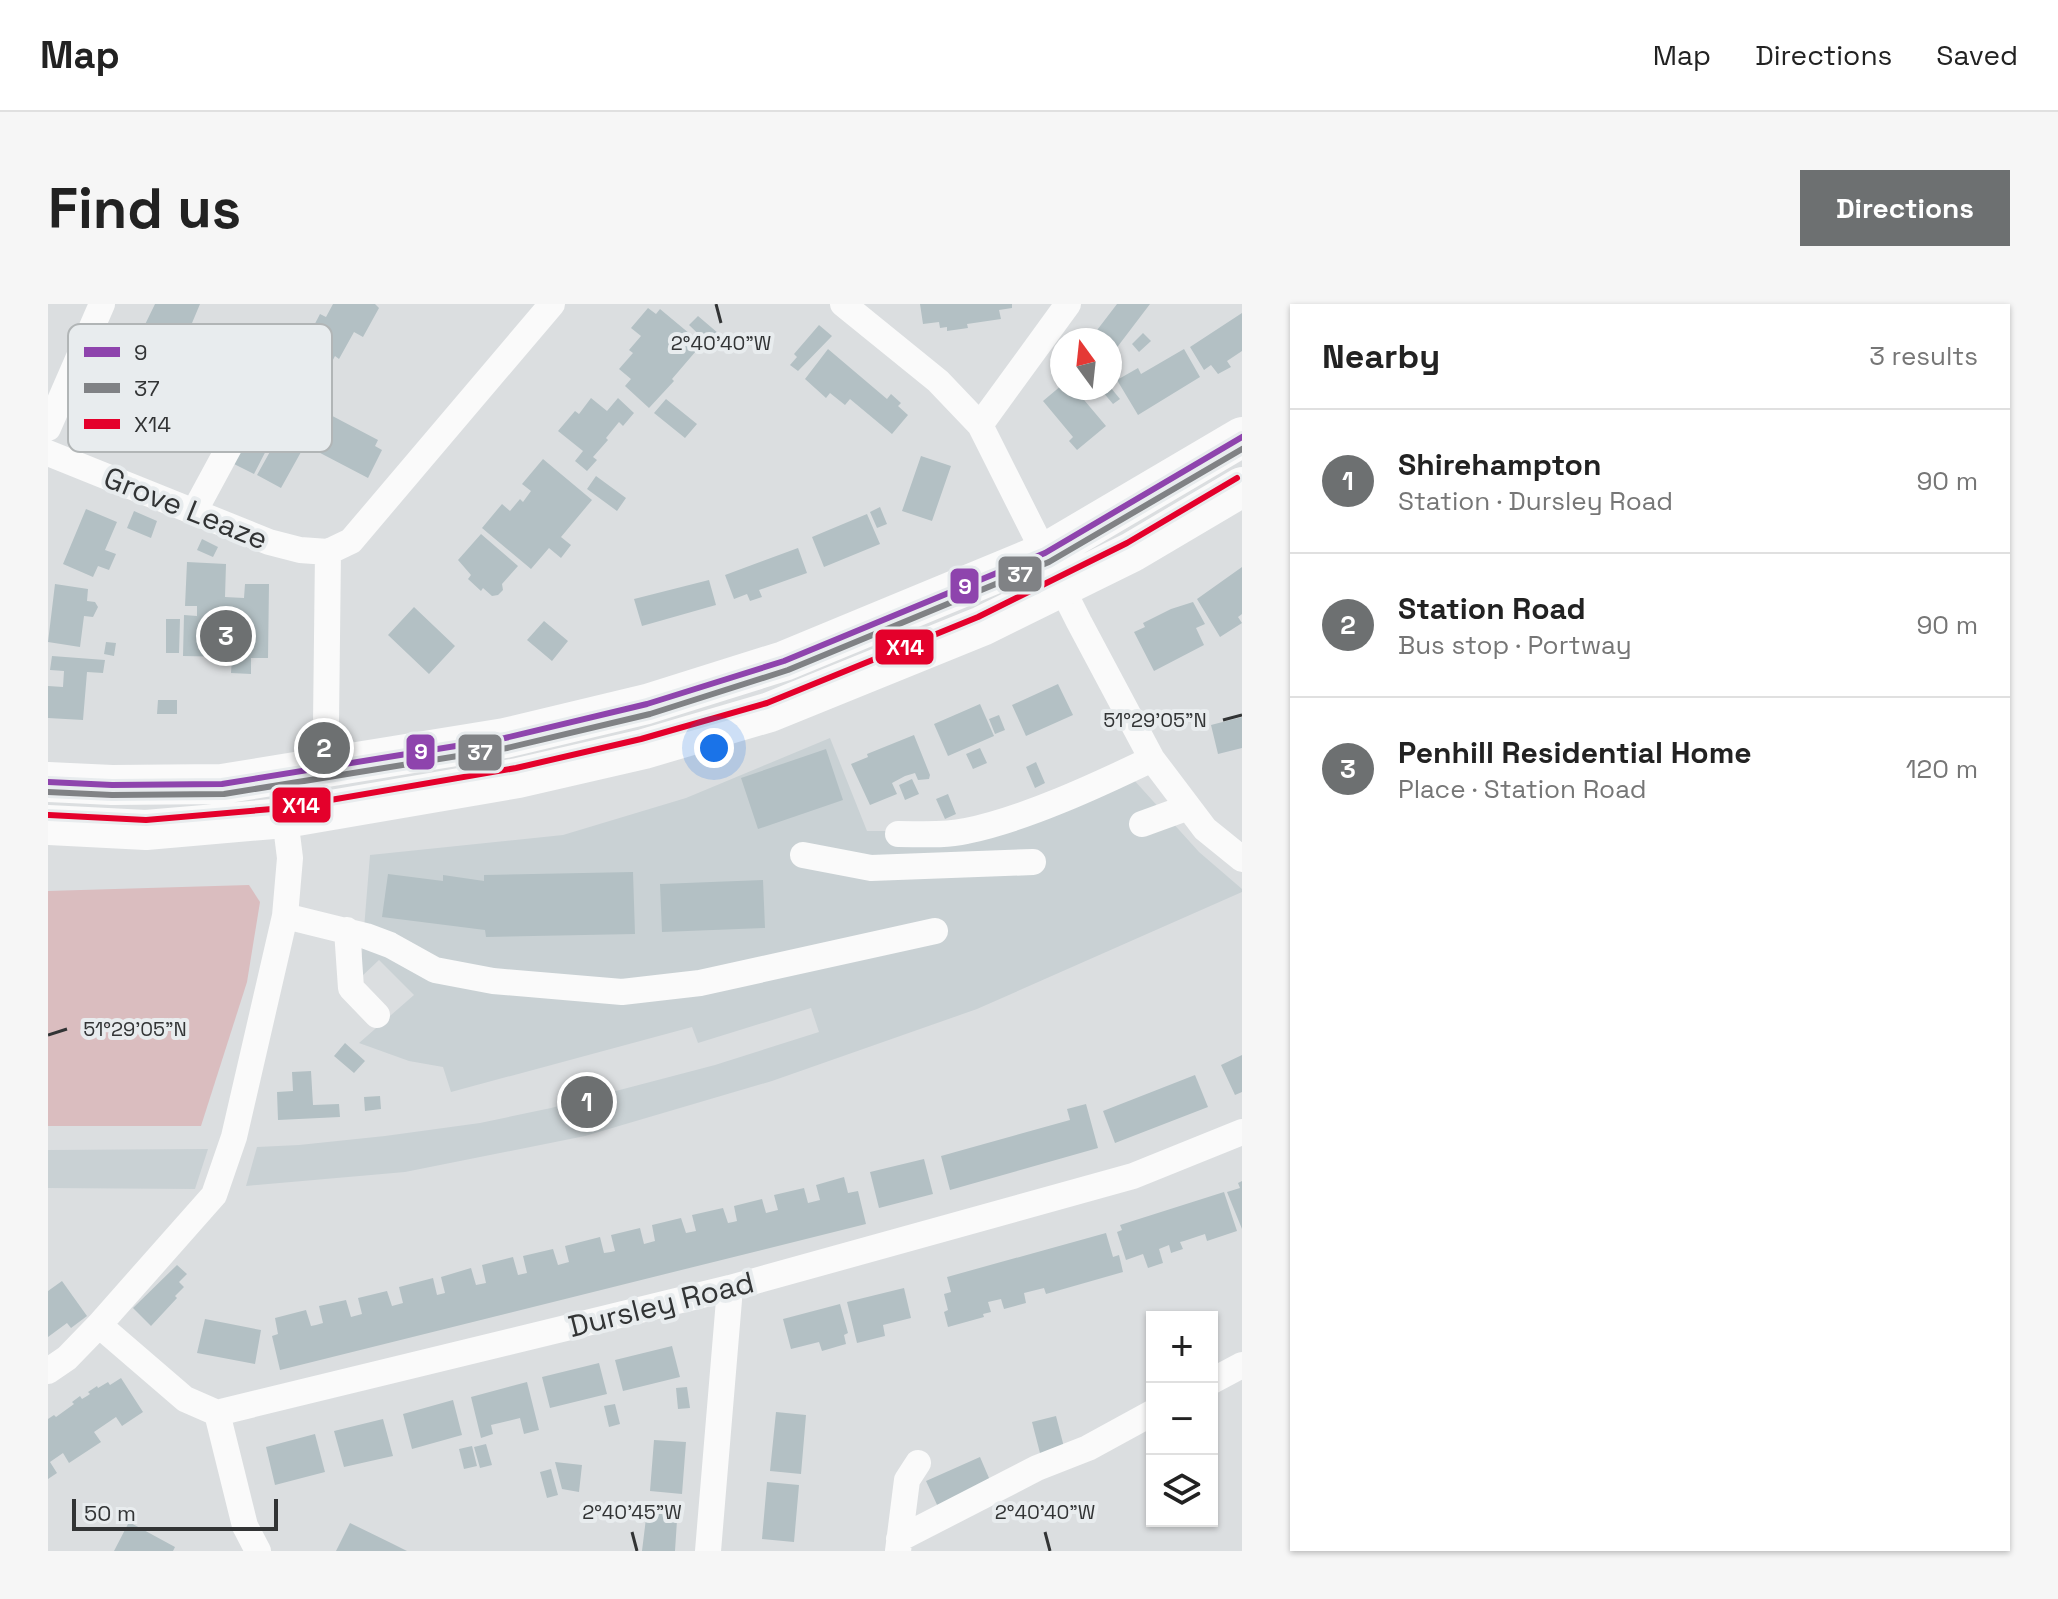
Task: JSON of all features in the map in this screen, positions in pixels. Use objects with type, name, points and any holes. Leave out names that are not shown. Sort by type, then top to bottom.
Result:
[{"type":"highway","points":[[48,782],[222,784],[505,738],[647,704],[784,661],[1045,553],[1242,437]]},
{"type":"highway","points":[[48,825],[146,830],[285,818],[518,778],[644,749],[770,712],[940,643],[1063,588],[1132,552],[1242,487]]},
{"type":"street","points":[[93,324],[102,304]]},
{"type":"street","points":[[326,723],[328,552],[351,541],[552,304]]},
{"type":"street","points":[[843,304],[938,381],[980,425],[1152,759],[1186,808],[1205,829],[1242,859]]},
{"type":"street","points":[[980,425],[1068,304]]},
{"type":"street","points":[[48,428],[68,382]]},
{"type":"street","points":[[194,512],[226,452]]},
{"type":"street","name":"Grove Leaze","points":[[48,453],[269,542],[300,550],[328,552]]},
{"type":"street","points":[[898,834],[954,833],[1009,819],[1152,759]]},
{"type":"street","points":[[1142,824],[1186,808]]},
{"type":"street","points":[[48,1371],[67,1358],[99,1325],[214,1195],[234,1137],[285,916],[290,858],[285,818]]},
{"type":"street","points":[[803,855],[871,868],[1033,862]]},
{"type":"street","points":[[285,916],[347,930],[390,945],[435,970],[493,981],[622,992],[700,983],[935,931]]},
{"type":"street","points":[[347,930],[351,988],[377,1015]]},
{"type":"street","name":"Dursley Road","points":[[217,1413],[730,1288],[1133,1176],[1242,1132]]},
{"type":"street","points":[[708,1551],[730,1288]]},
{"type":"street","points":[[99,1325],[185,1399],[217,1413],[245,1526],[258,1551]]},
{"type":"street","points":[[1218,1378],[1242,1365]]},
{"type":"street","points":[[899,1545],[1037,1468],[1088,1448],[1146,1416]]},
{"type":"street","points":[[899,1545],[907,1480],[918,1463]]},
{"type":"shaded area","points":[[830,738],[867,831],[957,831],[1134,780],[1199,852],[1242,892],[977,1009],[772,1081],[585,1136],[405,1172],[246,1186],[257,1147],[385,1136],[480,1123],[551,1108],[715,1065],[819,1032],[811,1008],[698,1043],[692,1027],[451,1092],[443,1067],[409,1061],[359,1043],[414,995],[379,960],[360,978],[370,855],[563,835],[686,798]]},
{"type":"shaded area","points":[[249,885],[260,902],[247,982],[201,1126],[48,1126],[48,891]]},
{"type":"shaded area","points":[[208,1149],[195,1189],[48,1188],[48,1150]]},
{"type":"building","points":[[155,304],[200,304],[192,324],[145,324]]},
{"type":"building","points":[[333,304],[375,304],[379,308],[363,337],[354,332],[339,359],[335,356],[332,362],[332,324],[315,324],[320,314],[326,317]]},
{"type":"building","points":[[920,304],[1012,304],[1012,308],[999,310],[1001,319],[967,324],[968,328],[947,331],[947,327],[940,328],[939,322],[923,324]]},
{"type":"building","points":[[1117,304],[1150,304],[1122,341],[1122,328],[1099,328]]},
{"type":"building","points":[[648,308],[656,314],[660,309],[702,344],[649,408],[625,386],[631,379],[619,369],[633,353],[629,350],[641,336],[631,328]]},
{"type":"building","points":[[1242,313],[1242,351],[1227,361],[1231,367],[1218,374],[1211,365],[1204,370],[1190,347]]},
{"type":"building","points":[[698,316],[725,339],[715,350],[689,325]]},
{"type":"building","points":[[819,325],[832,336],[798,371],[790,365],[797,357],[794,354]]},
{"type":"building","points":[[1143,333],[1151,341],[1139,352],[1132,344]]},
{"type":"building","points":[[828,349],[887,399],[891,394],[901,403],[898,406],[908,415],[892,434],[850,399],[845,405],[830,393],[826,398],[805,379]]},
{"type":"building","points":[[1184,349],[1200,377],[1138,415],[1122,388],[1122,377],[1138,368],[1141,374]]},
{"type":"building","points":[[1050,395],[1050,400],[1084,400],[1106,426],[1077,450],[1069,441],[1073,437],[1043,401]]},
{"type":"building","points":[[591,398],[607,411],[618,398],[634,413],[623,426],[619,422],[606,438],[608,440],[593,457],[597,460],[587,471],[575,461],[583,451],[558,431],[575,411],[579,414]]},
{"type":"building","points":[[666,399],[697,424],[685,438],[654,413]]},
{"type":"building","points":[[332,416],[378,440],[375,446],[382,450],[368,478],[318,452],[332,452]]},
{"type":"building","points":[[240,452],[265,452],[254,474],[234,464]]},
{"type":"building","points":[[270,452],[301,452],[281,488],[257,475]]},
{"type":"building","points":[[921,456],[951,466],[932,521],[902,511]]},
{"type":"building","points":[[543,459],[592,500],[561,537],[571,545],[561,558],[549,548],[531,569],[482,528],[502,504],[510,511],[520,499],[523,502],[531,491],[522,484]]},
{"type":"building","points":[[596,476],[626,498],[617,511],[587,489]]},
{"type":"building","points":[[880,507],[887,524],[877,528],[870,512]]},
{"type":"building","points":[[86,509],[117,522],[105,550],[116,554],[109,570],[98,566],[93,577],[63,564]]},
{"type":"building","points":[[134,511],[157,521],[151,538],[127,528]]},
{"type":"building","points":[[867,514],[880,544],[824,567],[812,537]]},
{"type":"building","points":[[481,534],[518,566],[502,584],[503,590],[498,595],[492,596],[483,588],[481,591],[468,579],[471,575],[458,560]]},
{"type":"building","points":[[202,539],[218,547],[213,557],[197,550]]},
{"type":"building","points":[[798,548],[807,573],[759,590],[762,597],[750,601],[747,594],[734,599],[725,575]]},
{"type":"building","points":[[187,562],[226,564],[225,597],[244,598],[245,584],[269,584],[268,658],[251,658],[251,674],[231,673],[232,657],[183,656],[184,615],[197,616],[197,606],[185,606]]},
{"type":"building","points":[[1242,567],[1242,614],[1238,617],[1242,623],[1220,637],[1197,599]]},
{"type":"building","points":[[709,580],[716,605],[642,626],[634,599]]},
{"type":"building","points":[[55,584],[88,589],[87,601],[95,602],[98,607],[93,617],[84,616],[80,647],[48,642]]},
{"type":"building","points":[[1193,602],[1205,624],[1196,628],[1204,645],[1154,671],[1134,632],[1145,627],[1143,623]]},
{"type":"building","points":[[414,607],[455,646],[429,674],[388,635]]},
{"type":"building","points":[[166,619],[180,619],[179,653],[166,653]]},
{"type":"building","points":[[544,621],[568,641],[552,661],[527,640]]},
{"type":"building","points":[[106,642],[116,643],[114,656],[104,654]]},
{"type":"building","points":[[52,656],[105,660],[103,673],[87,672],[83,720],[48,718],[48,686],[63,687],[64,671],[50,670]]},
{"type":"building","points":[[1058,684],[1073,715],[1026,736],[1012,705]]},
{"type":"building","points":[[158,700],[177,700],[177,714],[157,714]]},
{"type":"building","points":[[980,704],[994,736],[948,756],[934,724]]},
{"type":"building","points":[[999,715],[1005,730],[995,734],[989,719]]},
{"type":"building","points":[[1242,717],[1242,748],[1218,754],[1211,725]]},
{"type":"building","points":[[914,735],[929,779],[918,780],[915,773],[905,776],[892,783],[897,794],[870,805],[851,764]]},
{"type":"building","points":[[980,748],[987,763],[973,769],[966,754]]},
{"type":"building","points":[[826,749],[843,800],[758,829],[741,778]]},
{"type":"building","points":[[1036,762],[1045,783],[1035,788],[1026,767]]},
{"type":"building","points":[[912,779],[919,794],[905,800],[899,785]]},
{"type":"building","points":[[948,794],[956,814],[945,819],[936,799]]},
{"type":"building","points":[[633,872],[635,934],[486,937],[485,930],[382,917],[388,874],[443,881],[443,875],[484,881],[484,875]]},
{"type":"building","points":[[763,880],[765,928],[662,932],[660,884]]},
{"type":"building","points":[[345,1043],[365,1061],[354,1073],[334,1056]]},
{"type":"building","points":[[1242,1055],[1242,1092],[1235,1095],[1221,1065]]},
{"type":"building","points":[[311,1071],[313,1105],[339,1104],[340,1117],[278,1120],[277,1092],[293,1091],[292,1072]]},
{"type":"building","points":[[1195,1075],[1208,1107],[1115,1143],[1103,1111]]},
{"type":"building","points":[[380,1096],[381,1109],[365,1111],[364,1097]]},
{"type":"building","points":[[1086,1104],[1098,1148],[950,1190],[941,1156],[1070,1120],[1067,1109]]},
{"type":"building","points":[[924,1159],[933,1194],[879,1208],[870,1172]]},
{"type":"building","points":[[844,1177],[848,1193],[858,1191],[866,1224],[280,1370],[272,1336],[278,1334],[275,1318],[306,1310],[311,1326],[316,1325],[323,1323],[319,1306],[346,1300],[351,1317],[362,1314],[358,1298],[387,1291],[392,1306],[403,1303],[399,1287],[433,1278],[437,1295],[445,1293],[441,1277],[471,1268],[476,1285],[486,1283],[482,1265],[513,1257],[518,1275],[527,1273],[523,1256],[553,1249],[558,1265],[569,1262],[565,1246],[600,1237],[604,1253],[611,1252],[615,1251],[611,1235],[640,1228],[644,1244],[655,1241],[652,1225],[681,1218],[686,1233],[696,1231],[692,1215],[723,1208],[728,1223],[733,1222],[737,1221],[734,1206],[762,1199],[766,1213],[778,1210],[774,1195],[804,1188],[808,1203],[820,1200],[816,1185]]},
{"type":"building","points":[[1242,1181],[1242,1229],[1227,1192],[1240,1188],[1238,1183]]},
{"type":"building","points":[[1224,1192],[1237,1231],[1207,1241],[1205,1234],[1180,1242],[1183,1249],[1171,1253],[1169,1245],[1159,1249],[1163,1263],[1148,1268],[1143,1254],[1126,1260],[1117,1232],[1122,1230],[1120,1225]]},
{"type":"building","points":[[1106,1233],[1113,1257],[1119,1255],[1123,1272],[1046,1294],[1044,1288],[1024,1293],[1026,1303],[1004,1309],[1001,1299],[988,1302],[991,1312],[983,1314],[984,1317],[948,1327],[944,1294],[951,1292],[947,1277]]},
{"type":"building","points":[[177,1265],[187,1274],[179,1282],[184,1287],[151,1326],[133,1308]]},
{"type":"building","points":[[62,1281],[87,1316],[71,1328],[67,1323],[48,1337],[48,1291]]},
{"type":"building","points":[[904,1288],[911,1318],[883,1325],[885,1336],[857,1343],[847,1302]]},
{"type":"building","points":[[840,1304],[848,1333],[844,1335],[846,1344],[822,1351],[819,1342],[791,1349],[783,1319]]},
{"type":"building","points":[[205,1319],[261,1330],[255,1364],[197,1353]]},
{"type":"building","points":[[672,1346],[680,1377],[623,1391],[615,1360]]},
{"type":"building","points":[[599,1363],[607,1394],[550,1408],[542,1377]]},
{"type":"building","points":[[121,1378],[143,1412],[122,1426],[116,1417],[94,1432],[101,1442],[69,1463],[63,1453],[50,1462],[57,1473],[48,1479],[48,1419],[54,1415],[56,1417],[97,1386],[108,1382],[110,1385]]},
{"type":"building","points":[[527,1382],[539,1430],[524,1434],[520,1418],[491,1425],[493,1434],[481,1438],[471,1397]]},
{"type":"building","points":[[687,1387],[690,1408],[678,1409],[676,1388]]},
{"type":"building","points":[[453,1400],[462,1435],[412,1449],[403,1414]]},
{"type":"building","points":[[615,1404],[620,1424],[609,1427],[604,1406]]},
{"type":"building","points":[[776,1412],[806,1415],[801,1474],[770,1471]]},
{"type":"building","points":[[1056,1416],[1065,1451],[1041,1457],[1032,1422]]},
{"type":"building","points":[[383,1419],[393,1456],[344,1467],[334,1431]]},
{"type":"building","points":[[315,1434],[325,1472],[275,1485],[266,1447]]},
{"type":"building","points":[[654,1440],[686,1442],[682,1494],[650,1491]]},
{"type":"building","points":[[486,1444],[492,1465],[480,1468],[474,1447]]},
{"type":"building","points":[[472,1446],[477,1466],[464,1469],[459,1449]]},
{"type":"building","points":[[980,1457],[992,1485],[939,1509],[926,1481]]},
{"type":"building","points":[[555,1462],[582,1465],[579,1492],[562,1489]]},
{"type":"building","points":[[551,1469],[558,1495],[547,1498],[540,1472]]},
{"type":"building","points":[[767,1482],[799,1485],[794,1542],[762,1539]]},
{"type":"building","points":[[648,1502],[678,1505],[675,1551],[642,1551]]},
{"type":"building","points":[[129,1522],[175,1547],[173,1551],[114,1551]]},
{"type":"building","points":[[350,1523],[391,1543],[407,1551],[336,1551]]},
{"type":"transit line","name":"9","points":[[48,782],[222,784],[505,738],[647,704],[784,661],[1045,553],[1242,437]]},
{"type":"transit line","name":"37","points":[[48,792],[224,794],[507,748],[650,714],[788,670],[1049,562],[1242,449]]},
{"type":"transit line","name":"X14","points":[[49,815],[146,820],[284,808],[516,768],[641,739],[767,703],[978,617],[1127,543],[1237,478]]},
{"type":"place","name":"Penhill Residential Home","points":[[226,636]]},
{"type":"place","name":"Station Road","points":[[324,748]]},
{"type":"place","name":"Shirehampton","points":[[587,1102]]}]
